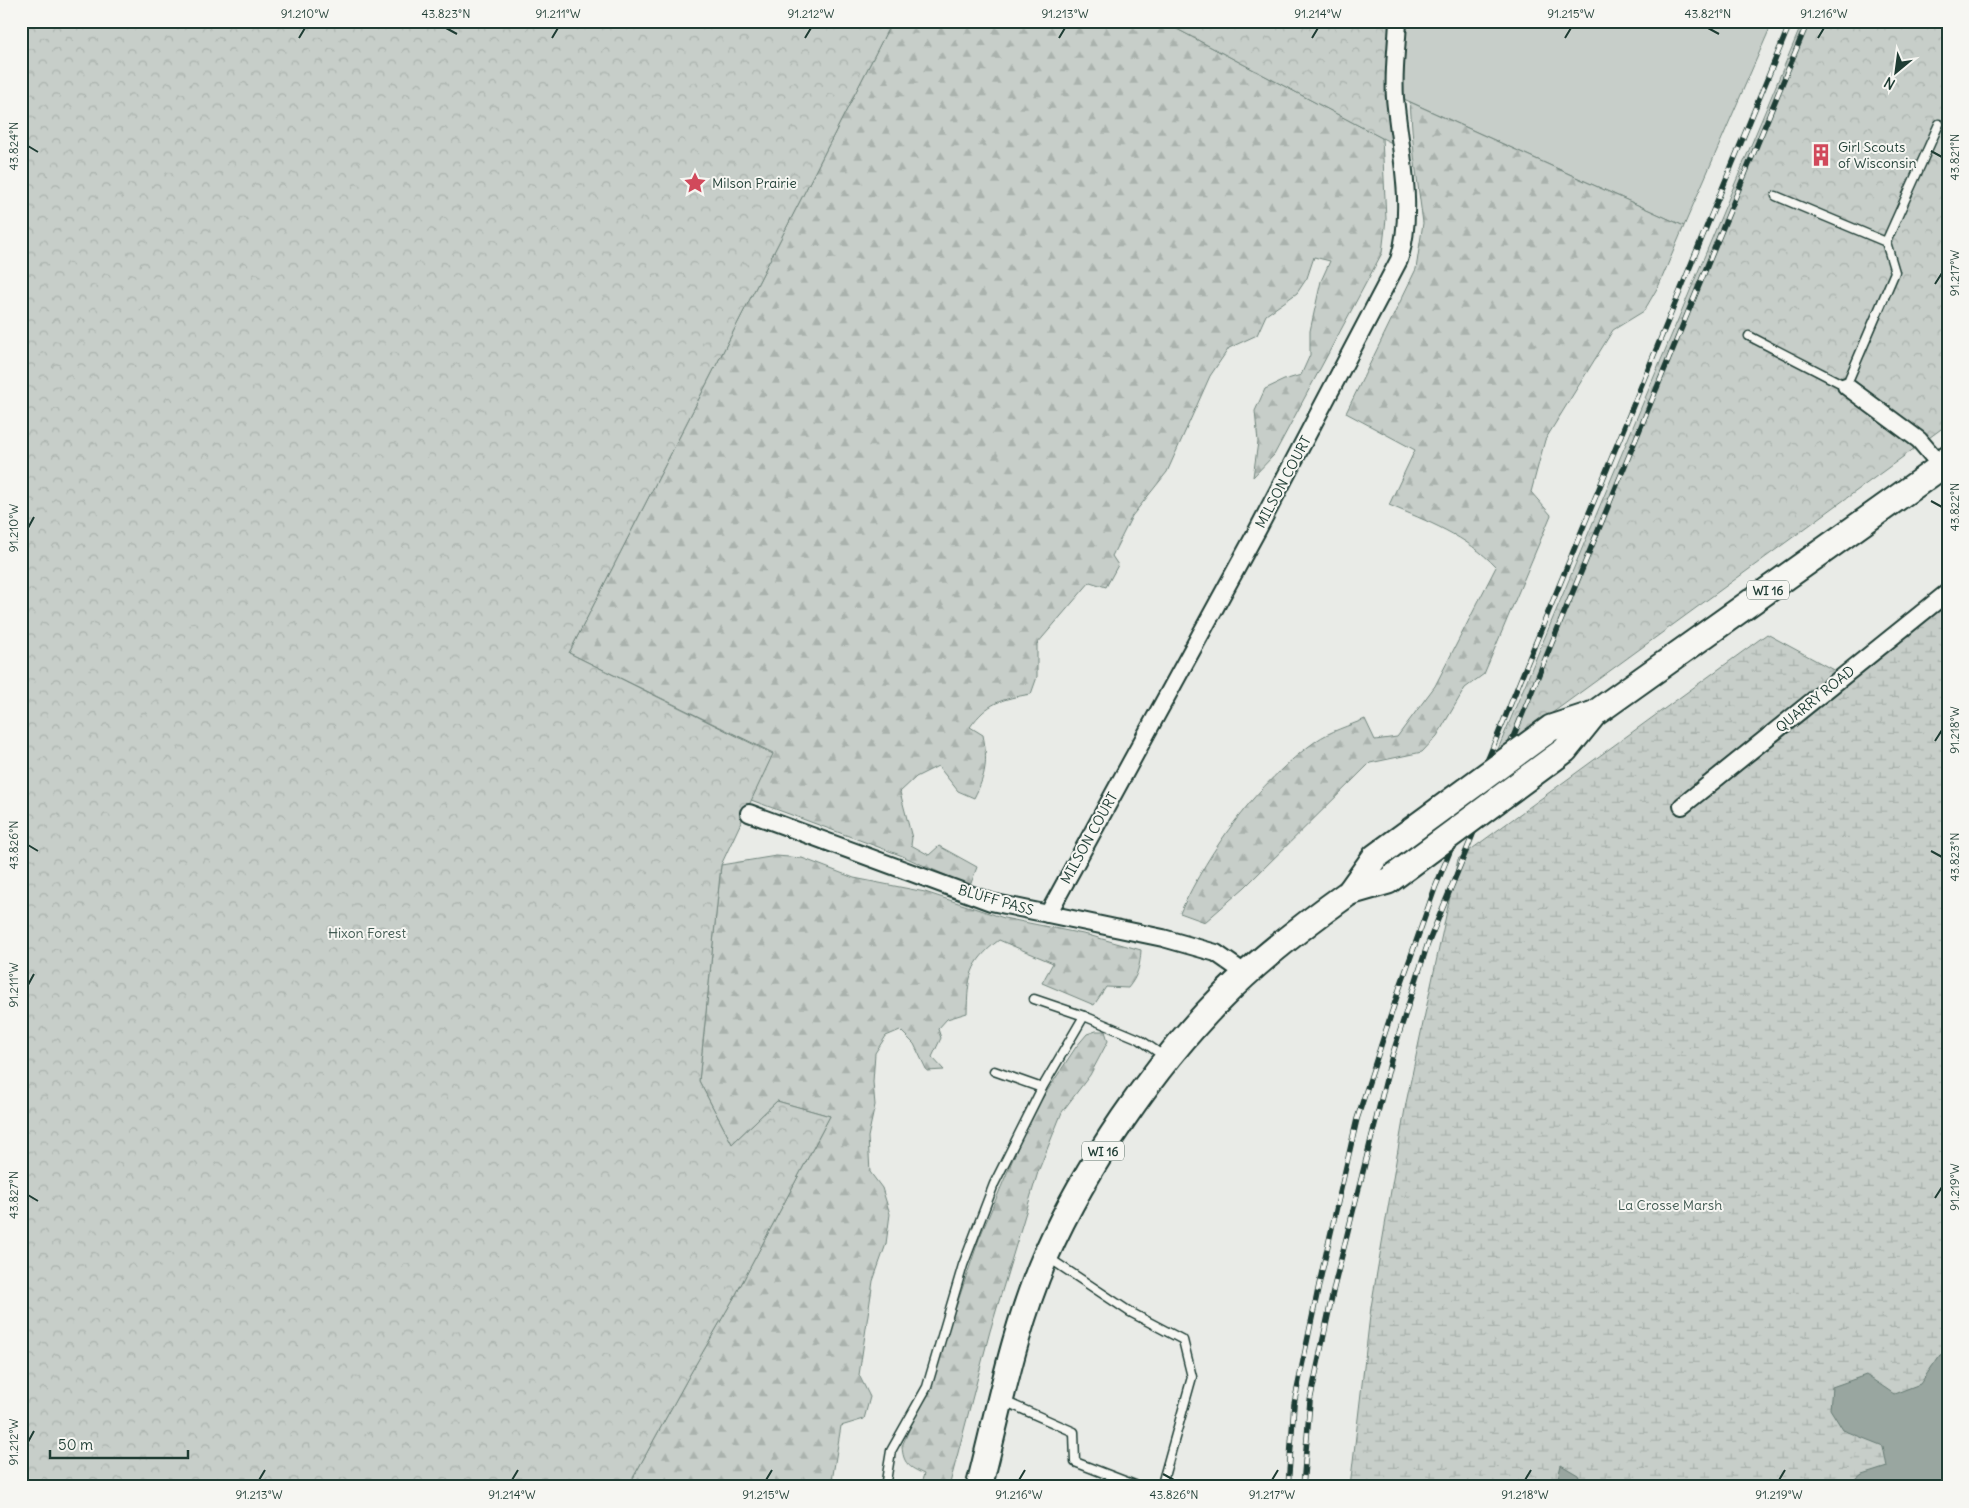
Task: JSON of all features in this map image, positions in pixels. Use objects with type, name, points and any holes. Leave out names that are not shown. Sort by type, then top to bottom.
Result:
[{"type":"main road","name":"WI 16","points":[[979,1487],[1026,1312],[1046,1256],[1068,1211],[1098,1159],[1132,1107],[1192,1028],[1246,974],[1316,916],[1350,892],[1375,857],[1552,728],[1594,714],[1946,465]]},
{"type":"street","name":"MILSON COURT","points":[[1048,914],[1258,529],[1400,260],[1406,238],[1406,216],[1395,94],[1398,21]]},
{"type":"street","points":[[1846,386],[1919,440],[1946,465]]},
{"type":"street","name":"QUARRY ROAD","points":[[1682,806],[1948,592]]},
{"type":"street","name":"BLUFF PASS","points":[[749,813],[991,902],[1162,938],[1216,953],[1246,974]]},
{"type":"lane","points":[[1749,336],[1846,386],[1895,272],[1886,242],[1939,124]]},
{"type":"lane","points":[[1776,196],[1886,242]]},
{"type":"lane","points":[[1034,999],[1084,1016],[1139,1039],[1168,1059]]},
{"type":"lane","points":[[885,1487],[891,1452],[927,1387],[963,1265],[994,1184],[1042,1088],[1084,1016]]},
{"type":"lane","points":[[994,1071],[1042,1088]]},
{"type":"lane","points":[[1046,1256],[1130,1312],[1184,1340],[1192,1376],[1162,1484],[1148,1487]]},
{"type":"lane","points":[[1002,1400],[1074,1432],[1075,1462],[1140,1487]]},
{"type":"green space","name":"Hixon Forest","points":[[21,21],[892,21],[569,653],[773,754],[721,865],[699,1081],[732,1144],[777,1101],[830,1116],[735,1296],[628,1487],[21,1487]]},
{"type":"green space","points":[[892,21],[1162,21],[1382,138],[1386,219],[1382,253],[1274,455],[1253,477],[1258,442],[1255,411],[1265,389],[1284,380],[1301,375],[1310,355],[1310,331],[1321,281],[1330,261],[1314,257],[1307,278],[1297,293],[1266,315],[1257,335],[1229,348],[1210,376],[1167,472],[1132,516],[1112,556],[1118,565],[1106,587],[1090,582],[1037,644],[1037,677],[1031,694],[996,703],[983,712],[970,727],[983,735],[986,760],[981,782],[974,798],[958,791],[938,766],[916,777],[900,792],[912,838],[911,845],[929,855],[939,846],[977,867],[970,886],[900,855],[751,800],[773,753],[569,653]]},
{"type":"green space","points":[[1162,21],[1398,21],[1400,147],[1382,138]]},
{"type":"green space","points":[[1398,21],[1773,21],[1684,226],[1395,95]]},
{"type":"green space","points":[[1803,21],[1948,21],[1948,424],[1496,754]]},
{"type":"green space","points":[[1410,102],[1684,226],[1659,285],[1644,311],[1613,330],[1545,440],[1531,492],[1551,515],[1484,674],[1465,688],[1437,736],[1422,752],[1370,763],[1245,887],[1205,922],[1180,913],[1206,865],[1237,818],[1274,776],[1294,758],[1327,734],[1365,719],[1375,740],[1397,737],[1435,686],[1496,567],[1472,546],[1446,530],[1389,505],[1415,450],[1346,413],[1416,269],[1423,223],[1414,155]]},
{"type":"green space","name":"La Crosse Marsh","points":[[1948,604],[1948,1487],[1350,1487],[1371,1307],[1406,1103],[1458,859],[1767,634],[1850,679]]},
{"type":"green space","points":[[776,856],[802,858],[854,878],[925,892],[1004,918],[1088,935],[1141,950],[1139,965],[1136,975],[1128,988],[1106,987],[1094,1005],[1042,983],[1053,963],[999,940],[981,956],[972,972],[968,990],[967,1013],[947,1019],[938,1029],[941,1038],[932,1057],[944,1070],[927,1071],[914,1044],[900,1030],[886,1036],[875,1053],[873,1082],[875,1105],[868,1137],[870,1172],[882,1188],[890,1214],[886,1244],[873,1281],[859,1375],[870,1397],[864,1419],[841,1426],[831,1487],[628,1487],[735,1296],[830,1116],[777,1101],[732,1144],[699,1081],[721,865]]},
{"type":"green space","points":[[1105,1031],[1108,1041],[1090,1075],[1062,1112],[1038,1172],[990,1331],[949,1487],[920,1487],[924,1474],[914,1469],[905,1461],[902,1446],[932,1378],[979,1239],[1032,1114],[1076,1047],[1087,1034]]},
{"type":"shaded area","points":[[1948,1352],[1948,1487],[1847,1487],[1862,1475],[1887,1467],[1883,1446],[1843,1430],[1830,1409],[1832,1387],[1866,1375],[1894,1394],[1920,1384],[1940,1355]]},
{"type":"shaded area","points":[[1561,1465],[1578,1475],[1583,1487],[1556,1487]]},
{"type":"railway","points":[[1288,1487],[1294,1404],[1320,1280],[1357,1119],[1399,990],[1435,888],[1791,21]]},
{"type":"railway","points":[[1303,1487],[1310,1401],[1334,1287],[1392,1056],[1427,946],[1808,21]]},
{"type":"place","name":"Girl Scouts of Wisconsin","points":[[1821,155]]},
{"type":"place","name":"Milson Prairie","points":[[695,183]]}]
